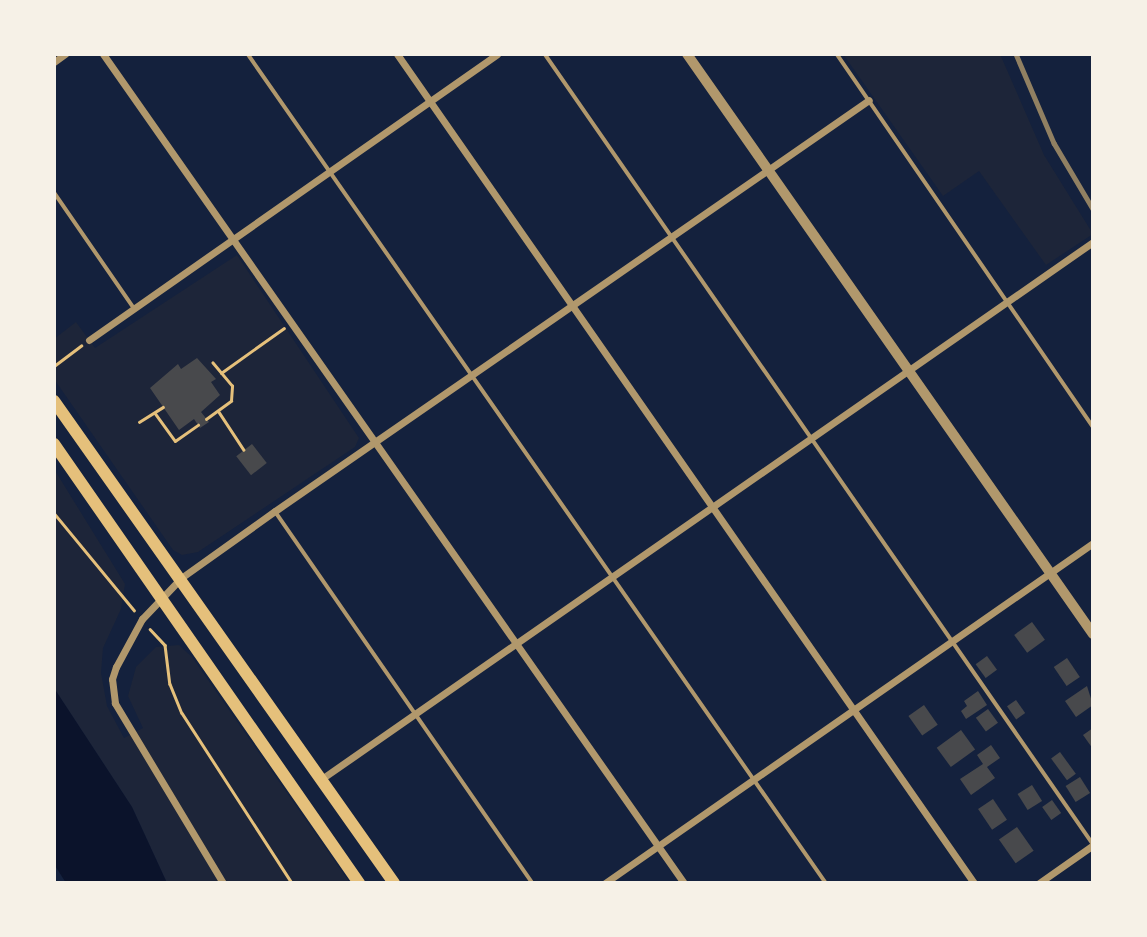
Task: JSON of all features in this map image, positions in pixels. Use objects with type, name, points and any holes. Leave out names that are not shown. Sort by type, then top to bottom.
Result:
[{"type":"highway","points":[[54,401],[394,883]]},
{"type":"highway","points":[[54,444],[359,883]]},
{"type":"street","points":[[54,62],[65,54]]},
{"type":"street","points":[[103,54],[234,237],[373,443],[519,644],[684,883]]},
{"type":"street","points":[[397,54],[974,883]]},
{"type":"street","points":[[89,340],[497,54]]},
{"type":"street","points":[[687,54],[1093,634]]},
{"type":"street","points":[[223,883],[115,703],[112,679],[142,619],[159,598],[181,578],[275,511],[476,376],[869,100]]},
{"type":"street","points":[[320,780],[519,644],[614,574],[908,368],[1093,242]]},
{"type":"street","points":[[605,883],[1093,543]]},
{"type":"street","points":[[1039,883],[1093,844]]},
{"type":"lane","points":[[248,54],[476,376],[826,883]]},
{"type":"lane","points":[[545,54],[950,642],[1093,844]]},
{"type":"lane","points":[[837,54],[1093,427]]},
{"type":"lane","points":[[54,192],[134,308]]},
{"type":"lane","points":[[275,511],[533,883]]},
{"type":"path","points":[[221,373],[291,323]]},
{"type":"path","points":[[54,366],[89,340]]},
{"type":"path","points":[[206,419],[231,401],[232,386],[213,363]]},
{"type":"path","points":[[139,422],[163,407]]},
{"type":"path","points":[[218,410],[244,450]]},
{"type":"path","points":[[155,413],[175,441],[198,425]]},
{"type":"path","points":[[54,513],[165,645],[170,684],[182,713],[292,883]]},
{"type":"shaded area","points":[[843,54],[1000,54],[1044,155],[1093,234],[1046,265],[979,171],[943,196]]},
{"type":"shaded area","points":[[237,255],[359,438],[355,447],[198,552],[182,555],[173,550],[54,379],[54,339],[76,322],[95,348]]},
{"type":"shaded area","points":[[54,469],[125,584],[121,609],[103,648],[101,673],[107,706],[124,738],[143,728],[128,696],[136,667],[156,647],[179,645],[192,657],[350,883],[167,883],[132,807],[54,688]]},
{"type":"shaded area","points":[[54,688],[132,807],[167,883],[66,883],[54,864]]},
{"type":"building","points":[[197,358],[216,379],[211,382],[220,395],[201,412],[209,422],[200,428],[194,419],[179,430],[150,388],[178,364],[181,369]]},
{"type":"building","points":[[252,444],[267,463],[251,475],[236,456]]},
{"type":"building","points":[[1032,622],[1045,640],[1027,653],[1014,635]]},
{"type":"building","points":[[987,656],[997,670],[986,678],[976,664]]},
{"type":"building","points":[[1067,658],[1080,677],[1067,686],[1054,667]]},
{"type":"building","points":[[1087,686],[1093,705],[1076,717],[1065,701]]},
{"type":"building","points":[[978,691],[987,705],[966,719],[961,711],[967,706],[964,701]]},
{"type":"building","points":[[1016,700],[1025,713],[1016,719],[1007,706]]},
{"type":"building","points":[[924,705],[938,725],[922,736],[908,716]]},
{"type":"building","points":[[988,709],[998,723],[986,732],[976,718]]},
{"type":"building","points":[[1093,728],[1093,749],[1083,735]]},
{"type":"building","points":[[961,730],[975,749],[951,767],[937,748]]},
{"type":"building","points":[[991,745],[1000,758],[987,767],[995,778],[971,795],[960,779],[983,764],[977,755]]},
{"type":"building","points":[[1060,752],[1076,774],[1067,780],[1051,758]]},
{"type":"building","points":[[1080,777],[1090,793],[1076,802],[1066,786]]},
{"type":"building","points":[[1032,785],[1042,801],[1028,810],[1018,794]]},
{"type":"building","points":[[993,799],[1007,820],[992,830],[978,809]]},
{"type":"building","points":[[1052,800],[1061,813],[1051,820],[1042,807]]},
{"type":"building","points":[[1017,827],[1034,851],[1016,863],[999,840]]},
{"type":"railway","points":[[1016,54],[1054,143],[1093,209]]}]
